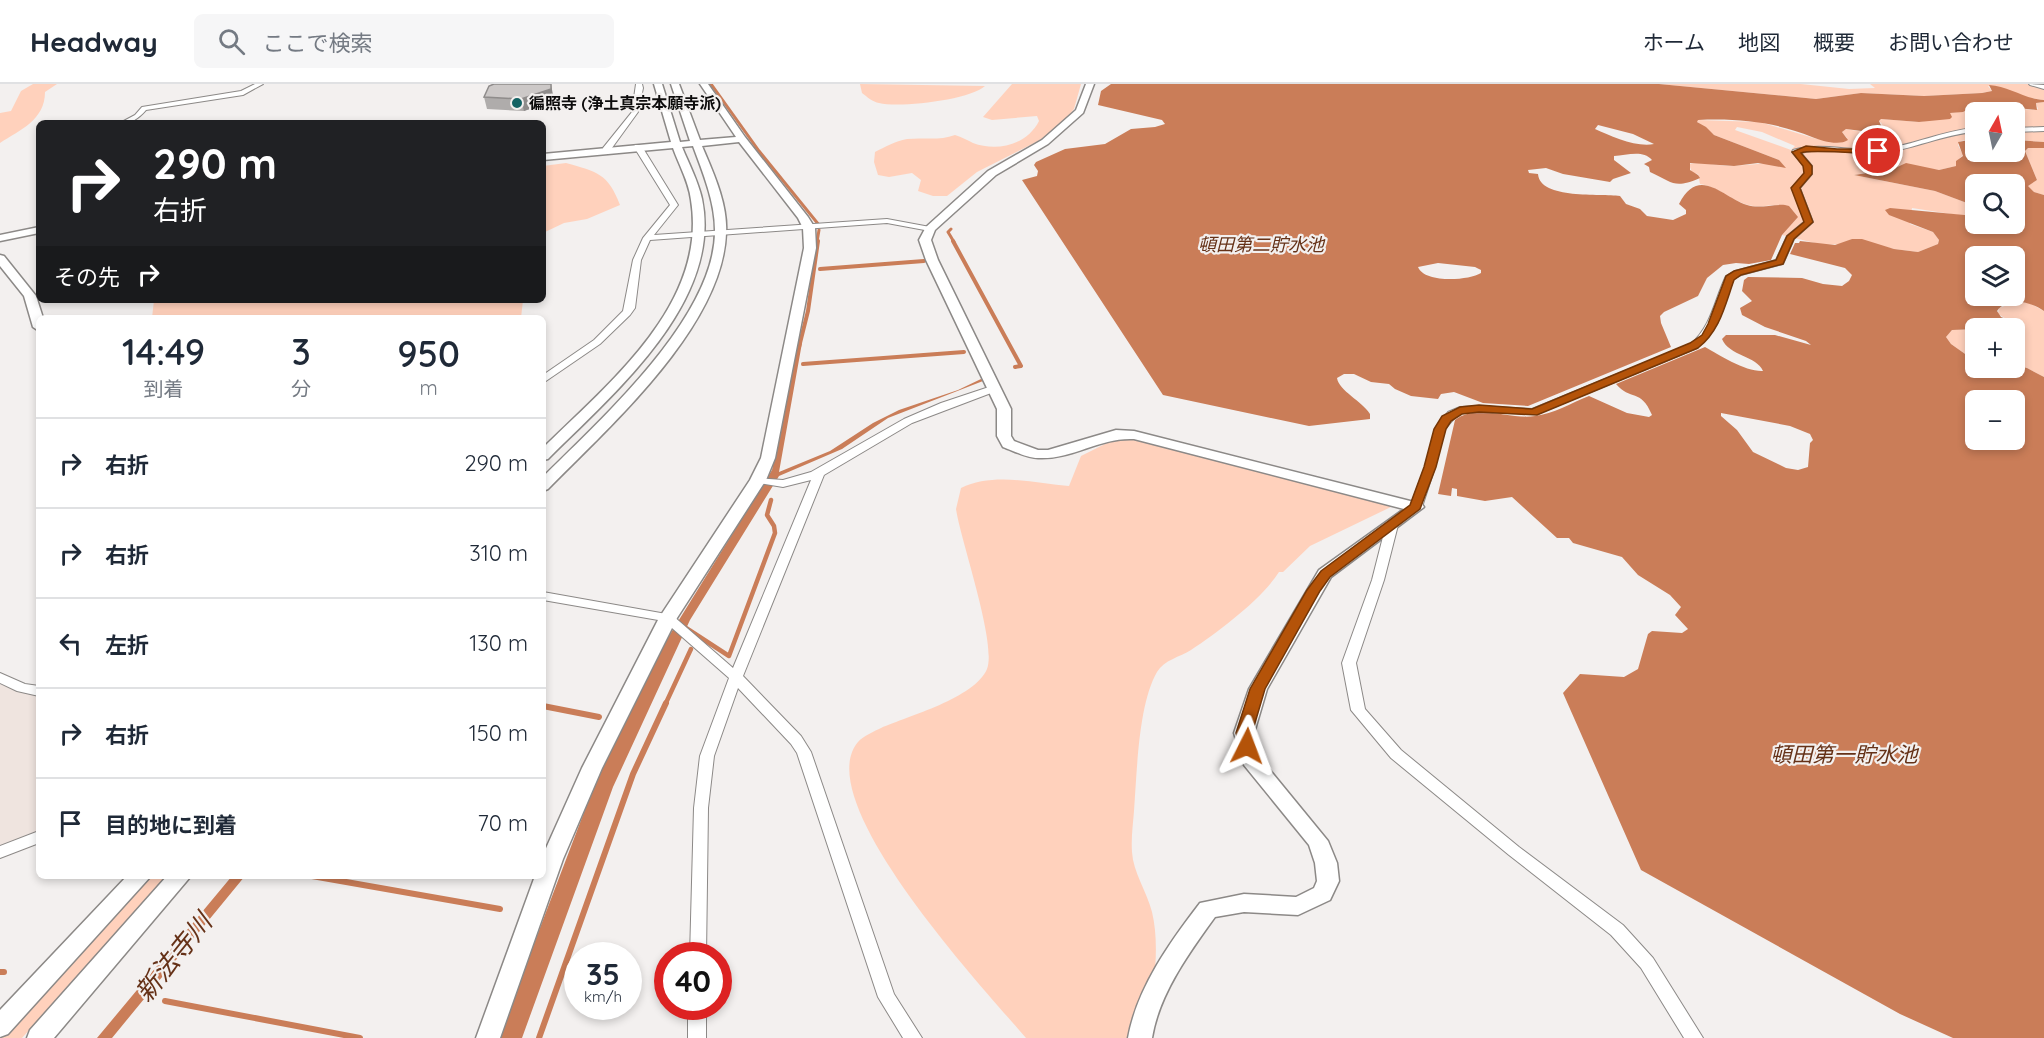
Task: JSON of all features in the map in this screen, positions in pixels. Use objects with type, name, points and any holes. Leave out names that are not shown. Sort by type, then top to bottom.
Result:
[{"type":"street","points":[[129,120],[137,116],[144,108],[243,93],[260,84]]},
{"type":"street","points":[[606,150],[635,112],[634,102],[640,89],[639,84]]},
{"type":"street","points":[[546,453],[619,379],[655,338],[681,296],[693,270],[700,235],[697,198],[676,143],[658,84]]},
{"type":"street","points":[[546,483],[648,375],[685,330],[712,277],[722,233],[717,198],[682,112],[675,84]]},
{"type":"street","points":[[547,857],[668,618],[758,480],[768,458],[810,248],[809,228],[704,84]]},
{"type":"street","points":[[1090,84],[1080,111],[1045,142],[992,172],[930,229],[925,240],[932,260],[1004,409],[1004,436],[1008,444],[1036,454],[1057,453],[1116,434],[1134,435],[1416,507]]},
{"type":"street","points":[[2032,84],[2044,87]]},
{"type":"street","points":[[2025,130],[2044,129]]},
{"type":"street","points":[[1140,1038],[1140,1028],[1166,974],[1190,933],[1208,909],[1244,903],[1298,906],[1322,894],[1328,881],[1326,864],[1318,841],[1251,760],[1244,733],[1258,689],[1325,574],[1416,507],[1440,429],[1452,414],[1460,410],[1479,409],[1533,412],[1694,346],[1707,336],[1729,278],[1738,273],[1780,262],[1790,238],[1809,222],[1796,188],[1808,174],[1808,166],[1796,152],[1806,148],[1878,151],[1897,148],[1948,132],[1965,131]]},
{"type":"street","points":[[546,157],[676,143],[742,139]]},
{"type":"street","points":[[546,378],[597,342],[627,313],[630,308],[637,260],[647,238],[674,204],[638,147]]},
{"type":"street","points":[[647,238],[887,221],[930,229]]},
{"type":"street","points":[[0,238],[36,231]]},
{"type":"street","points":[[0,258],[30,297],[36,317]]},
{"type":"street","points":[[758,480],[783,484],[820,471],[897,427],[951,403],[991,380]]},
{"type":"street","points":[[698,942],[701,808],[706,766],[721,714],[820,471]]},
{"type":"street","points":[[1392,525],[1378,580],[1349,663],[1358,710],[1396,754],[1514,852],[1617,930],[1647,963],[1694,1038]]},
{"type":"street","points":[[546,597],[668,618],[737,678],[796,740],[804,752],[887,997],[913,1038]]},
{"type":"street","points":[[0,678],[22,688],[36,690]]},
{"type":"street","points":[[0,852],[36,838]]},
{"type":"street","points":[[0,1026],[137,879]]},
{"type":"street","points":[[39,1038],[177,879]]},
{"type":"street","points":[[488,1038],[540,879]]},
{"type":"street","points":[[697,1020],[697,1038]]},
{"type":"shaded area","points":[[33,84],[57,84],[45,92],[44,102],[36,117],[23,129],[0,143],[0,113],[11,111],[21,91]]},
{"type":"shaded area","points":[[860,84],[985,86],[965,95],[934,102],[889,104],[868,98],[862,93]]},
{"type":"shaded area","points":[[1012,84],[1081,84],[1074,109],[1066,119],[1040,140],[977,172],[947,196],[933,196],[918,191],[921,180],[912,173],[889,177],[878,175],[874,162],[875,152],[903,140],[943,138],[955,135],[982,146],[992,147],[1010,144],[1027,136],[1039,121],[1037,116],[992,120],[983,117]]},
{"type":"shaded area","points":[[1659,84],[1801,84],[1849,89],[1875,88],[1870,84],[2044,84],[2044,100],[1988,86],[1992,91],[1982,93],[1924,96],[1861,93],[1816,99]]},
{"type":"shaded area","points":[[2044,102],[2044,142],[2025,141],[2025,109],[2038,109],[2036,103]]},
{"type":"shaded area","points":[[1965,111],[1965,140],[1960,141],[1958,145],[1963,155],[1956,162],[1956,166],[1939,170],[1902,166],[1854,175],[1935,191],[1965,202],[1965,216],[1912,208],[1910,224],[1933,232],[1939,240],[1938,244],[1918,252],[1852,239],[1842,244],[1823,245],[1782,235],[1795,220],[1794,212],[1777,205],[1748,205],[1714,188],[1700,184],[1698,174],[1692,173],[1689,164],[1731,166],[1779,160],[1714,135],[1696,121],[1698,120],[1760,122],[1817,139],[1847,138],[1842,132],[1846,129],[1875,134],[1882,124],[1879,121],[1881,119],[1919,122],[1940,118],[1950,113]],"holes":[[[1737,127],[1762,132],[1795,146],[1791,150],[1735,130]]]},
{"type":"shaded area","points":[[2028,148],[2044,148],[2044,195],[2034,192],[2027,186],[2037,180],[2025,151]]},
{"type":"shaded area","points":[[566,163],[600,175],[611,186],[620,205],[587,219],[564,223],[546,232],[546,166]]},
{"type":"shaded area","points":[[154,303],[523,303],[521,315],[152,315]]},
{"type":"shaded area","points":[[2025,303],[2044,311],[2044,377],[2025,368],[2025,318],[2005,318],[1998,314],[1999,308],[2025,306]]},
{"type":"shaded area","points":[[1965,329],[1965,354],[1951,344],[1946,337],[1952,330]]},
{"type":"shaded area","points":[[1114,437],[1128,437],[1393,506],[1310,546],[1283,572],[1279,572],[1262,593],[1239,614],[1191,650],[1164,664],[1157,672],[1142,720],[1132,836],[1133,860],[1152,912],[1156,942],[1152,993],[1142,1038],[1026,1038],[976,981],[909,895],[879,849],[858,807],[849,770],[858,742],[863,738],[881,728],[955,697],[969,689],[987,669],[989,656],[983,616],[956,509],[961,488],[973,483],[1000,480],[1069,486],[1081,456],[1111,441]]},
{"type":"shaded area","points":[[0,684],[36,695],[36,833],[0,847]]},
{"type":"shaded area","points":[[146,879],[165,879],[22,1038],[1,1038]]},
{"type":"water","name":"頓田第二貯水池","points":[[1111,84],[1659,84],[1816,99],[1861,93],[1924,96],[1982,93],[1992,91],[1989,85],[2044,100],[2044,102],[2036,103],[2037,110],[2025,109],[2025,102],[1965,102],[1965,111],[1950,113],[1952,117],[1950,119],[1919,122],[1881,119],[1879,121],[1885,134],[1846,129],[1842,132],[1848,140],[1840,143],[1756,122],[1698,120],[1697,122],[1714,135],[1779,160],[1786,168],[1758,163],[1734,166],[1690,163],[1690,170],[1700,178],[1679,184],[1650,172],[1649,167],[1644,164],[1652,160],[1639,154],[1614,156],[1614,160],[1631,173],[1610,182],[1563,174],[1546,168],[1528,170],[1529,173],[1538,174],[1541,182],[1549,188],[1573,194],[1620,196],[1626,204],[1640,209],[1647,216],[1673,220],[1686,214],[1686,210],[1679,204],[1687,193],[1703,185],[1747,205],[1789,206],[1798,217],[1782,235],[1771,260],[1723,265],[1707,278],[1698,296],[1660,316],[1671,347],[1528,406],[1483,403],[1454,392],[1441,394],[1438,399],[1411,396],[1389,384],[1371,382],[1354,374],[1344,374],[1337,378],[1339,383],[1366,409],[1370,414],[1370,419],[1309,426],[1163,395],[1022,180],[1037,176],[1038,171],[1034,165],[1036,162],[1065,149],[1105,144],[1131,129],[1165,124],[1162,120],[1098,105],[1101,91]],"holes":[[[1598,125],[1633,134],[1654,144],[1624,141],[1595,129]],[[1438,263],[1475,267],[1481,270],[1481,273],[1457,279],[1429,276],[1418,267]]]},
{"type":"water","name":"頓田第一貯水池","points":[[1965,141],[1965,162],[2025,162],[2025,151],[2037,180],[2028,186],[2034,192],[2044,195],[2044,311],[2025,303],[2025,246],[1965,246],[1965,306],[2002,306],[1997,311],[2003,318],[1965,318],[1965,330],[1952,330],[1946,337],[1951,344],[1965,354],[1965,378],[2025,378],[2025,368],[2044,377],[2044,1038],[1953,1038],[1900,1014],[1641,870],[1563,693],[1580,674],[1624,677],[1638,669],[1648,634],[1652,631],[1682,633],[1688,629],[1675,615],[1681,607],[1670,595],[1638,575],[1622,557],[1573,543],[1569,538],[1557,538],[1512,497],[1485,501],[1457,496],[1457,489],[1452,488],[1451,496],[1438,494],[1455,420],[1464,415],[1483,412],[1525,417],[1542,415],[1589,396],[1627,413],[1649,417],[1652,415],[1644,401],[1616,384],[1705,347],[1741,366],[1763,371],[1755,362],[1736,353],[1726,345],[1722,339],[1726,335],[1775,335],[1811,345],[1806,341],[1765,327],[1742,315],[1740,308],[1752,301],[1742,291],[1744,280],[1748,277],[1802,278],[1842,286],[1849,281],[1852,275],[1845,268],[1790,254],[1795,243],[1800,241],[1835,245],[1852,239],[1862,239],[1894,249],[1918,252],[1938,244],[1939,240],[1933,232],[1889,215],[1885,210],[1890,208],[1965,215],[1965,234],[2025,234],[2025,174],[1965,174],[1965,202],[1935,191],[1854,175],[1893,169],[1906,163],[1939,170],[1956,166],[1956,161],[1963,156],[1958,142]],"holes":[[[1721,413],[1790,426],[1810,434],[1813,440],[1810,443],[1808,467],[1798,470],[1786,468],[1753,452],[1737,430],[1721,416]]]},
{"type":"water","name":"頓田第一貯水池","points":[[2025,141],[2044,142],[2044,148],[2028,148],[2025,151]]},
{"type":"water","points":[[802,343],[779,472],[830,451],[873,423],[899,410],[958,390],[981,379],[983,381],[888,418],[842,449],[779,476],[690,620],[613,787],[522,1038],[498,1038],[599,773],[651,665],[772,470],[797,344]]},
{"type":"water","name":"新法寺川","points":[[230,879],[243,879],[112,1038],[97,1038]]},
{"type":"building","points":[[494,84],[551,84],[551,89],[521,99],[484,97],[489,86]]},
{"type":"waterway","points":[[711,84],[759,151],[819,225]]},
{"type":"waterway","points":[[951,229],[948,232],[954,242]]},
{"type":"waterway","points":[[817,242],[819,230]]},
{"type":"waterway","points":[[799,347],[808,311],[818,241]]},
{"type":"waterway","points":[[953,241],[1021,366],[1015,367]]},
{"type":"waterway","points":[[820,269],[924,261]]},
{"type":"waterway","points":[[803,364],[964,352]]},
{"type":"waterway","points":[[686,628],[729,656],[775,533],[774,526],[767,515],[771,500]]},
{"type":"waterway","points":[[665,705],[691,649]]},
{"type":"waterway","points":[[539,1038],[633,774],[666,703]]},
{"type":"waterway","points":[[546,707],[599,717]]},
{"type":"waterway","points":[[329,879],[500,909]]},
{"type":"waterway","name":"新法寺川","points":[[165,1001],[360,1038]]},
{"type":"place","name":"徧照寺 (浄土真宗本願寺派)","points":[[517,103]]},
{"type":"route","points":[[1247,746],[1244,733],[1258,689],[1314,590],[1325,574],[1416,507],[1440,429],[1446,419],[1460,410],[1533,412],[1694,346],[1707,336],[1729,278],[1738,273],[1780,262],[1790,238],[1809,222],[1796,188],[1808,174],[1808,166],[1796,152],[1806,148],[1878,151]]}]
